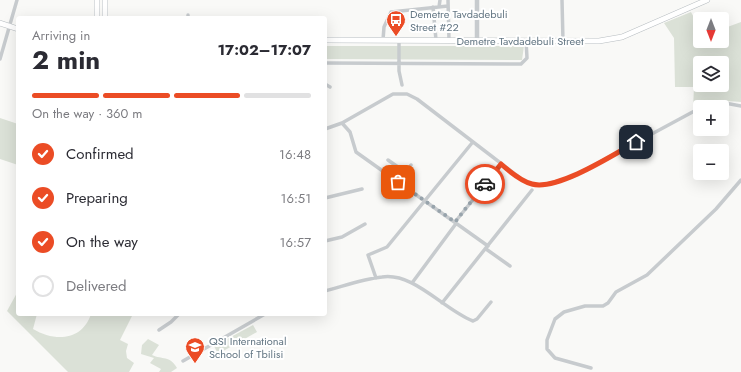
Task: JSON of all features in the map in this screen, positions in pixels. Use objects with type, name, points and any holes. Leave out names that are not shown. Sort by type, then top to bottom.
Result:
[{"type":"main road","points":[[97,0],[97,16]]},
{"type":"main road","points":[[105,0],[105,16]]},
{"type":"main road","name":"Demetre Tavdadebuli Street","points":[[327,40],[597,41],[617,38],[707,0]]},
{"type":"main road","points":[[0,23],[16,28]]},
{"type":"street","points":[[0,59],[17,0]]},
{"type":"street","points":[[440,0],[440,7]]},
{"type":"street","points":[[448,0],[449,40]]},
{"type":"street","points":[[477,0],[477,40]]},
{"type":"street","points":[[562,0],[563,40]]},
{"type":"street","points":[[383,40],[384,27],[391,12],[448,6]]},
{"type":"street","points":[[433,7],[436,40]]},
{"type":"street","points":[[399,40],[399,63],[402,85]]},
{"type":"street","name":"Demetre Tavdadebuli Street","points":[[327,63],[521,64],[527,58],[526,40]]},
{"type":"street","points":[[327,128],[342,123],[388,96],[400,93],[407,94],[417,98],[472,143],[524,181],[533,185],[552,183],[572,177],[693,112]]},
{"type":"street","points":[[729,104],[741,106]]},
{"type":"street","points":[[342,123],[350,132],[356,152],[455,223],[510,266]]},
{"type":"street","points":[[376,278],[368,255],[387,247],[472,143]]},
{"type":"street","points":[[388,160],[405,172]]},
{"type":"street","points":[[412,283],[455,223],[501,164]]},
{"type":"street","points":[[398,182],[410,165]]},
{"type":"street","points":[[591,368],[555,358],[547,349],[547,340],[555,319],[564,312],[585,306],[603,306],[608,303],[616,292],[647,275],[716,209],[741,180]]},
{"type":"street","points":[[327,197],[362,188]]},
{"type":"street","points":[[442,303],[532,190]]},
{"type":"street","points":[[327,241],[342,237],[364,224]]},
{"type":"street","points":[[327,290],[376,278],[388,276],[399,278],[412,283],[442,303],[473,320],[476,319],[491,302]]},
{"type":"street","points":[[159,330],[177,316]]},
{"type":"street","points":[[183,361],[262,316]]},
{"type":"shaded area","points":[[691,12],[693,16],[693,48],[729,48],[729,26],[741,22],[741,102],[729,100],[693,100],[694,92],[729,92],[729,56],[693,56],[693,87],[675,87],[674,38],[664,23]]},
{"type":"shaded area","points":[[327,46],[524,46],[522,60],[327,59]]},
{"type":"shaded area","points":[[0,118],[16,123],[16,164],[0,159]]},
{"type":"shaded area","points":[[16,295],[16,316],[36,316],[33,329],[50,336],[59,337],[74,334],[81,330],[87,323],[90,316],[132,316],[120,340],[128,344],[126,351],[127,358],[134,363],[129,372],[68,372],[7,311]]},
{"type":"shaded area","points":[[253,325],[257,332],[218,354],[214,346]]},
{"type":"shaded area","points":[[148,339],[159,345],[152,355],[169,359],[177,368],[171,372],[159,372],[161,369],[150,363],[154,358],[141,354],[142,345]]},
{"type":"way so far","points":[[398,182],[455,222],[485,184]]},
{"type":"place","name":"Demetre Tavdadebuli Street #22","points":[[396,37]]},
{"type":"place","name":"QSI International School of Tbilisi","points":[[195,364]]},
{"type":"route","points":[[485,184],[501,164],[524,181],[533,185],[552,183],[572,177],[636,142]]}]
